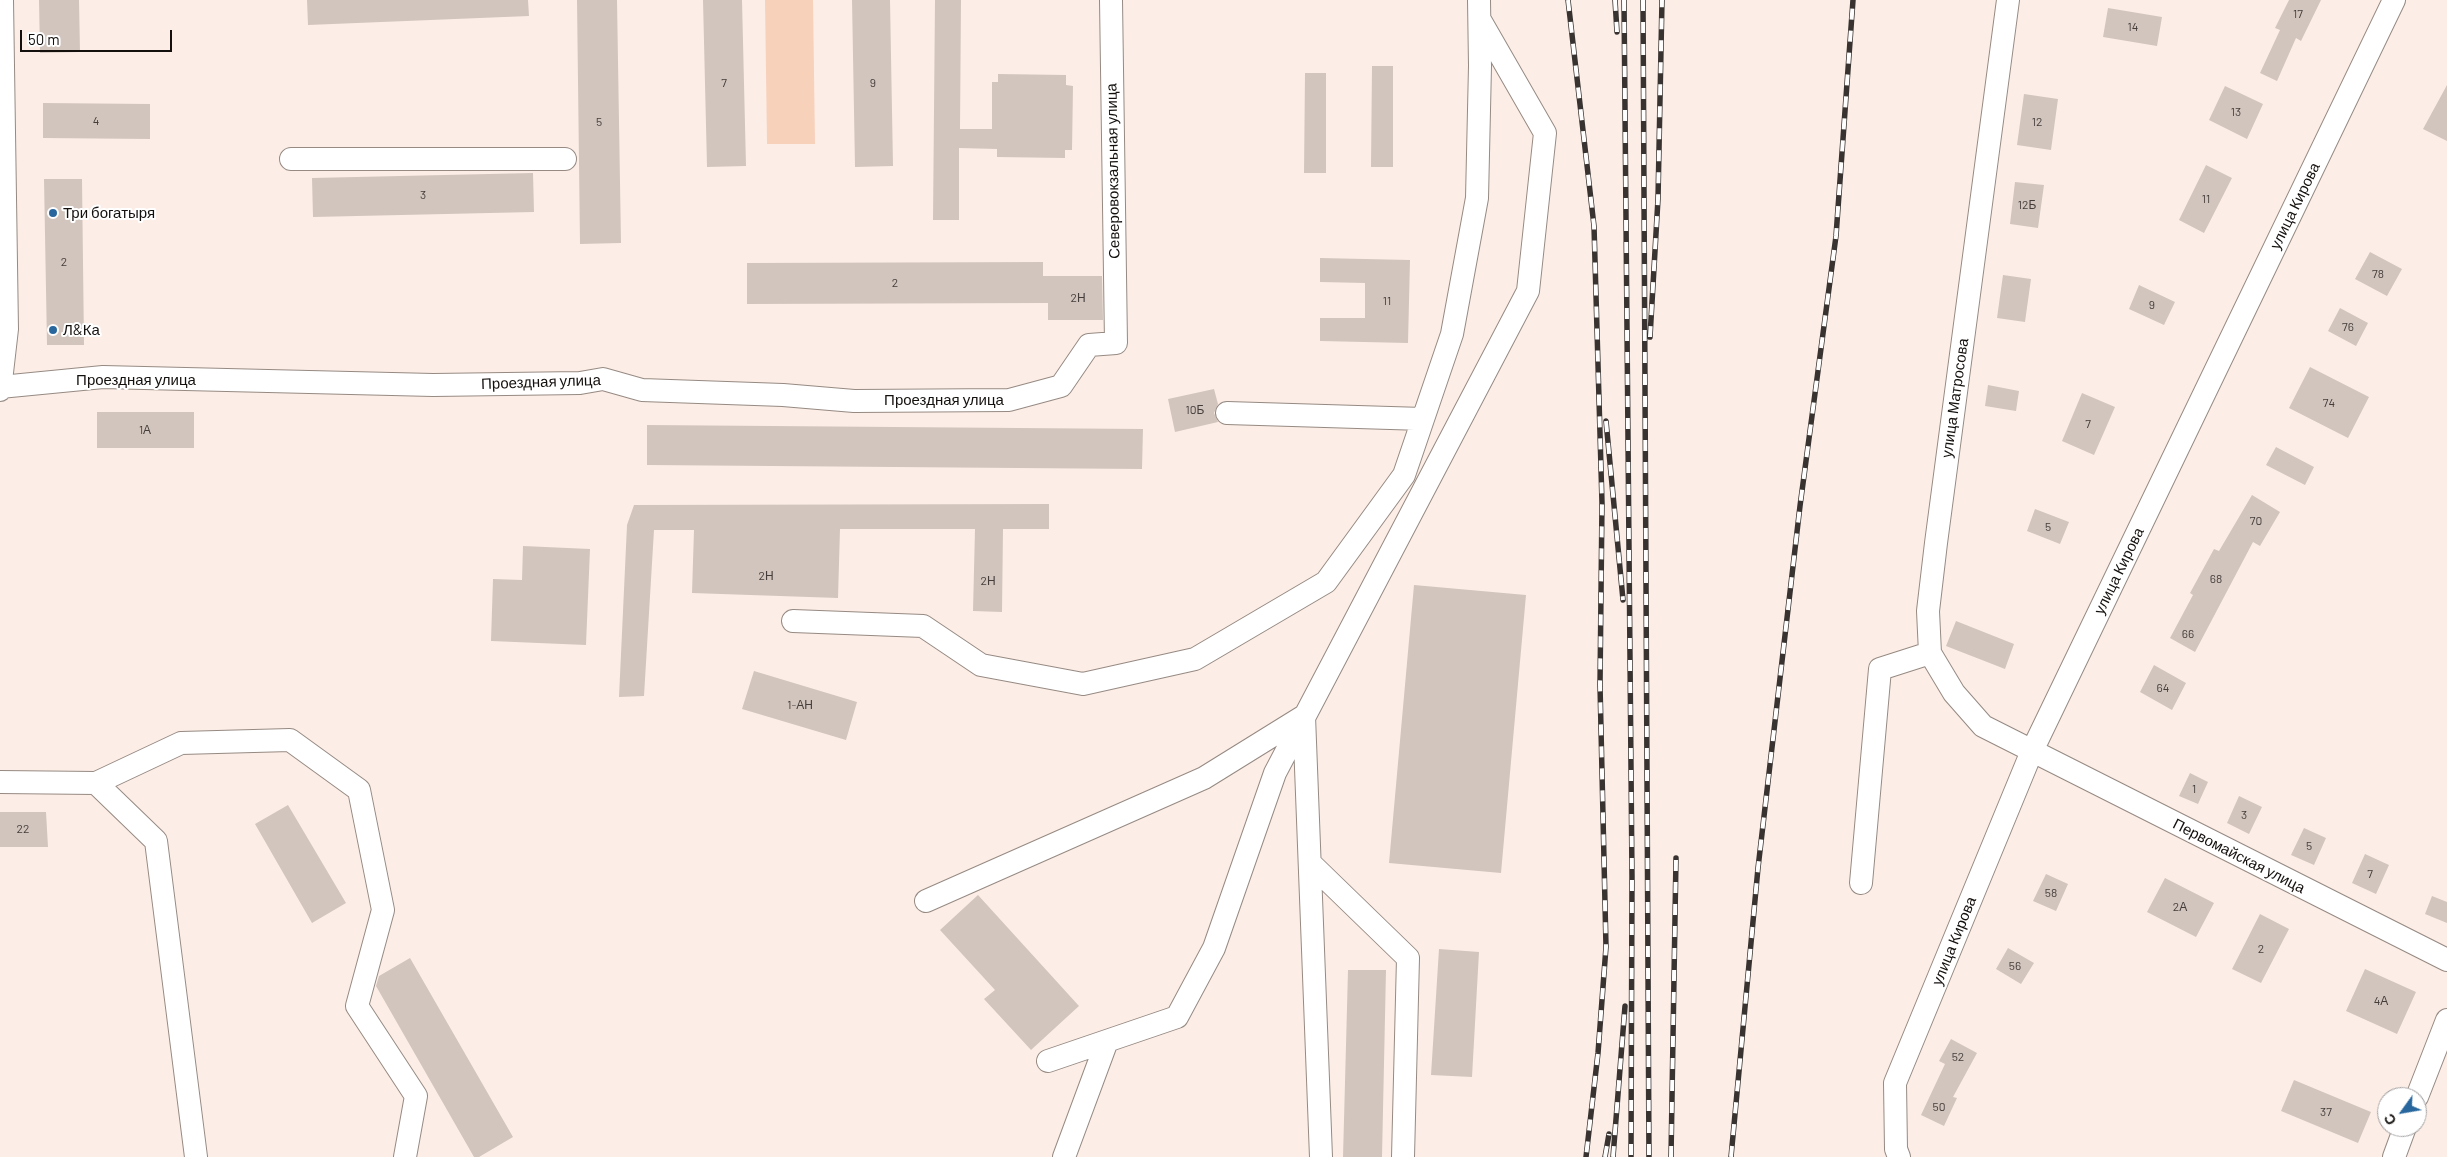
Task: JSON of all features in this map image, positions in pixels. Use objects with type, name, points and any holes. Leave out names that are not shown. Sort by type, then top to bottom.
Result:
[{"type":"street","points":[[0,388],[7,329],[2,0]]},
{"type":"street","name":"Северовокзальная улица","points":[[1111,0],[1116,343]]},
{"type":"street","name":"улица Матросова","points":[[2008,0],[1928,611],[1930,653],[1954,693],[1982,726],[2032,751]]},
{"type":"street","name":"улица Кирова","points":[[1899,1157],[1896,1149],[1895,1083],[2032,751],[2394,0]]},
{"type":"street","points":[[793,622],[923,626],[981,665],[1083,684],[1195,659],[1326,582],[1404,476],[1452,334],[1477,198],[1480,10]]},
{"type":"street","points":[[1048,1061],[1177,1017],[1214,948],[1275,772],[1528,291],[1545,133],[1480,10]]},
{"type":"street","points":[[291,159],[565,159]]},
{"type":"street","name":"Проездная улица","points":[[0,388],[103,377],[433,385],[580,383],[603,379],[642,390],[854,401],[1009,400],[1061,386],[1089,344],[1116,343]]},
{"type":"street","points":[[1227,413],[1423,419]]},
{"type":"street","points":[[1861,883],[1880,668],[1930,653]]},
{"type":"street","points":[[1304,716],[1321,1157]]},
{"type":"street","points":[[926,901],[1204,778],[1304,716]]},
{"type":"street","points":[[0,782],[96,784],[181,744],[290,740],[359,790],[383,910],[357,1006],[416,1096],[405,1157]]},
{"type":"street","name":"Первомайская улица","points":[[2032,751],[2447,960]]},
{"type":"street","points":[[96,784],[156,841],[196,1157]]},
{"type":"street","points":[[1310,863],[1408,958],[1403,1157]]},
{"type":"street","points":[[2421,1087],[2447,1020]]},
{"type":"street","points":[[1064,1157],[1107,1041]]},
{"type":"street","points":[[2394,1157],[2401,1137]]},
{"type":"shaded area","points":[[765,0],[813,0],[815,144],[767,144]]},
{"type":"building","points":[[39,0],[79,0],[80,52],[40,53]]},
{"type":"building","points":[[307,0],[528,0],[529,16],[308,25]]},
{"type":"building","points":[[577,0],[617,0],[621,243],[580,244]]},
{"type":"building","points":[[703,0],[742,0],[746,166],[707,167]]},
{"type":"building","points":[[852,0],[890,0],[893,166],[855,167]]},
{"type":"building","points":[[935,0],[961,0],[960,129],[992,129],[992,82],[998,82],[998,74],[1066,75],[1066,85],[1073,86],[1072,150],[1065,150],[1065,158],[997,157],[997,149],[959,148],[959,220],[933,220]]},
{"type":"building","points":[[2289,0],[2321,0],[2301,41],[2296,38],[2277,81],[2260,73],[2280,30],[2275,28]]},
{"type":"building","points":[[2108,8],[2162,17],[2157,46],[2103,37]]},
{"type":"building","points":[[1372,66],[1393,66],[1393,167],[1371,167]]},
{"type":"building","points":[[1305,73],[1326,73],[1326,173],[1304,173]]},
{"type":"building","points":[[2447,85],[2447,141],[2423,129]]},
{"type":"building","points":[[2225,86],[2263,104],[2247,139],[2209,120]]},
{"type":"building","points":[[2024,94],[2058,99],[2051,150],[2017,145]]},
{"type":"building","points":[[43,103],[150,104],[150,139],[43,138]]},
{"type":"building","points":[[2206,165],[2232,178],[2204,233],[2179,220]]},
{"type":"building","points":[[533,173],[534,212],[313,217],[312,178]]},
{"type":"building","points":[[44,179],[82,179],[84,345],[47,345]]},
{"type":"building","points":[[2015,182],[2044,185],[2038,228],[2010,224]]},
{"type":"building","points":[[2370,252],[2402,269],[2387,296],[2355,279]]},
{"type":"building","points":[[1320,258],[1410,260],[1408,343],[1320,341],[1320,318],[1365,318],[1365,283],[1320,282]]},
{"type":"building","points":[[1043,262],[1043,276],[1102,276],[1103,320],[1048,320],[1048,303],[747,304],[747,263]]},
{"type":"building","points":[[2003,275],[2031,279],[2025,322],[1997,318]]},
{"type":"building","points":[[2139,285],[2175,302],[2164,325],[2129,309]]},
{"type":"building","points":[[2340,308],[2368,323],[2356,346],[2328,331]]},
{"type":"building","points":[[2310,367],[2369,397],[2348,438],[2289,408]]},
{"type":"building","points":[[1988,385],[2019,391],[2016,411],[1985,406]]},
{"type":"building","points":[[1214,389],[1218,404],[1214,413],[1218,422],[1175,432],[1168,399]]},
{"type":"building","points":[[2082,393],[2115,407],[2094,455],[2062,441]]},
{"type":"building","points":[[97,412],[194,412],[194,448],[97,448]]},
{"type":"building","points":[[647,425],[1143,429],[1142,469],[647,465]]},
{"type":"building","points":[[2276,447],[2314,467],[2305,485],[2266,465]]},
{"type":"building","points":[[2252,495],[2280,512],[2260,546],[2253,542],[2195,652],[2170,638],[2193,595],[2190,593],[2214,549],[2219,551]]},
{"type":"building","points":[[1049,504],[1049,529],[1003,529],[1002,612],[973,611],[975,529],[840,529],[838,598],[692,593],[694,530],[654,530],[644,696],[619,697],[627,525],[634,505]]},
{"type":"building","points":[[2035,509],[2069,522],[2060,544],[2027,531]]},
{"type":"building","points":[[523,546],[590,549],[586,645],[491,641],[493,579],[522,580]]},
{"type":"building","points":[[1414,585],[1526,595],[1501,873],[1389,863]]},
{"type":"building","points":[[1956,621],[2014,644],[2005,669],[1946,646]]},
{"type":"building","points":[[2154,665],[2186,683],[2172,710],[2140,692]]},
{"type":"building","points":[[754,671],[857,702],[846,740],[742,709]]},
{"type":"building","points":[[2190,773],[2208,782],[2198,804],[2179,796]]},
{"type":"building","points":[[2239,796],[2262,807],[2249,834],[2227,823]]},
{"type":"building","points":[[288,805],[346,903],[312,923],[255,824]]},
{"type":"building","points":[[0,812],[46,812],[48,847],[0,847]]},
{"type":"building","points":[[2304,828],[2326,838],[2314,865],[2291,855]]},
{"type":"building","points":[[2365,854],[2389,865],[2376,894],[2352,883]]},
{"type":"building","points":[[2046,874],[2068,884],[2056,911],[2033,901]]},
{"type":"building","points":[[2165,878],[2214,903],[2196,937],[2147,912]]},
{"type":"building","points":[[978,895],[1079,1006],[1031,1050],[984,999],[995,990],[940,930]]},
{"type":"building","points":[[2432,896],[2447,902],[2447,923],[2425,914]]},
{"type":"building","points":[[2260,914],[2289,929],[2261,983],[2232,969]]},
{"type":"building","points":[[2008,948],[2034,963],[2021,984],[1996,969]]},
{"type":"building","points":[[1439,949],[1479,952],[1472,1077],[1431,1075]]},
{"type":"building","points":[[410,958],[513,1137],[479,1157],[474,1157],[376,986],[379,976]]},
{"type":"building","points":[[2365,969],[2416,992],[2397,1034],[2346,1011]]},
{"type":"building","points":[[1348,970],[1386,970],[1382,1157],[1343,1157]]},
{"type":"building","points":[[1951,1039],[1977,1053],[1953,1097],[1957,1098],[1944,1126],[1921,1115],[1945,1064],[1939,1061]]},
{"type":"building","points":[[2294,1080],[2371,1112],[2358,1143],[2281,1111]]},
{"type":"railway","points":[[1568,0],[1594,226],[1602,503],[1600,685],[1606,947],[1598,1053],[1586,1157]]},
{"type":"railway","points":[[1615,0],[1617,32]]},
{"type":"railway","points":[[1624,0],[1632,876],[1631,1157]]},
{"type":"railway","points":[[1643,0],[1649,1157]]},
{"type":"railway","points":[[1650,337],[1658,199],[1662,0]]},
{"type":"railway","points":[[1731,1157],[1758,868],[1800,506],[1836,236],[1853,0]]},
{"type":"railway","points":[[1606,421],[1623,600]]},
{"type":"railway","points":[[1671,1157],[1676,858]]},
{"type":"railway","points":[[1613,1157],[1625,1006]]},
{"type":"railway","points":[[1605,1157],[1609,1134]]},
{"type":"place","name":"Три богатыря","points":[[53,213]]},
{"type":"place","name":"Л&Ка","points":[[53,330]]}]
